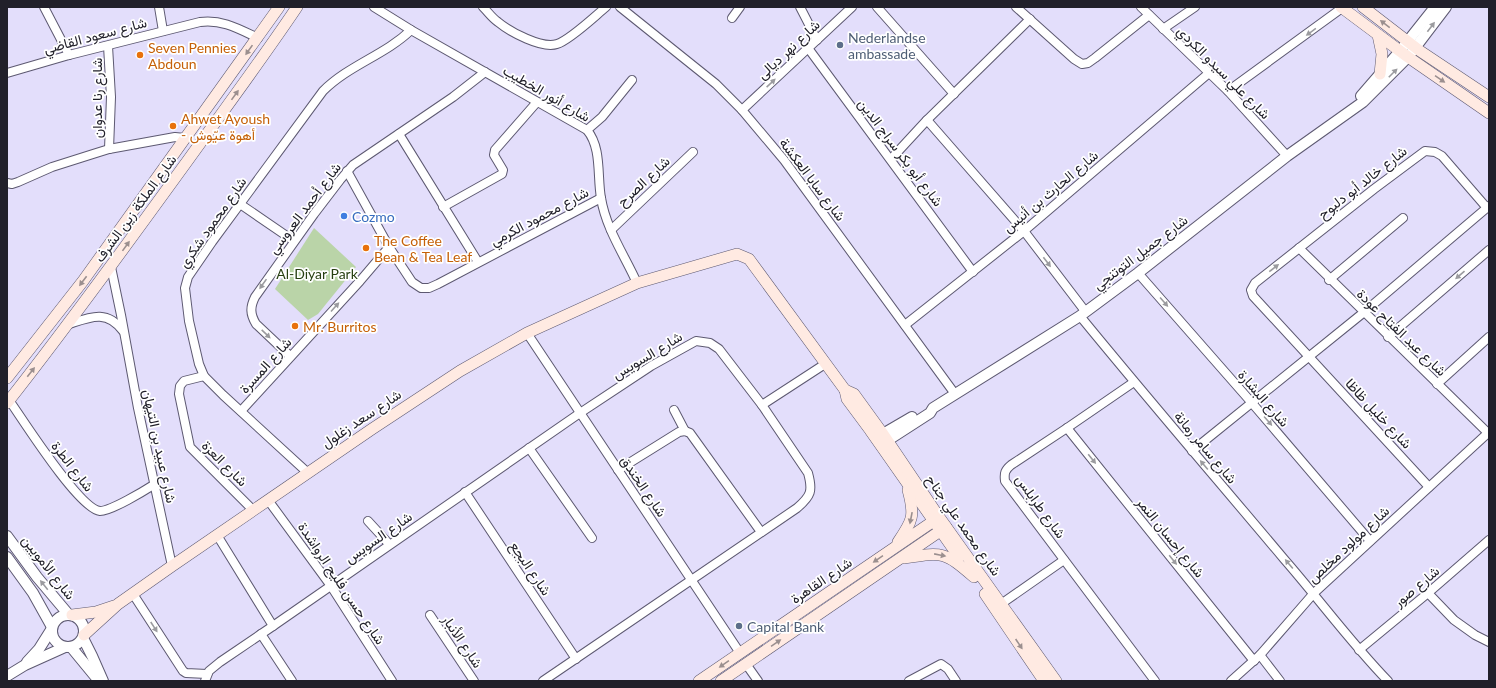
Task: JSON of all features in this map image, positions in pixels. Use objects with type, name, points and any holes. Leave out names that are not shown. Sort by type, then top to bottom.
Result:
[{"type":"main road","name":"شارع الملكة زين الشرف","points":[[7,378],[83,281],[280,7]]},
{"type":"main road","name":"شارع الملكة زين الشرف","points":[[8,402],[111,267],[297,7]]},
{"type":"main road","points":[[1363,7],[1412,45],[1489,97]]},
{"type":"main road","points":[[1342,8],[1404,54],[1489,113]]},
{"type":"main road","points":[[1378,35],[1382,54],[1380,74]]},
{"type":"main road","name":"شارع محمد علي جناح","points":[[637,283],[731,255],[742,255],[749,259],[845,390],[847,399],[882,439],[1044,681]]},
{"type":"main road","name":"شارع سعد زغلول","points":[[83,637],[118,604],[253,510],[453,375],[527,333],[637,283]]},
{"type":"main road","name":"شارع محمد علي جناح","points":[[882,439],[907,483],[936,519]]},
{"type":"main road","points":[[895,548],[910,525],[912,505],[907,483]]},
{"type":"main road","name":"شارع القاهرة","points":[[699,681],[936,519]]},
{"type":"main road","name":"شارع محمد علي جناح","points":[[943,529],[1002,604],[1056,681]]},
{"type":"main road","name":"شارع القاهرة","points":[[721,681],[943,529]]},
{"type":"main road","points":[[902,558],[929,554],[943,555],[957,562],[974,577]]},
{"type":"main road","name":"شارع سعد زغلول","points":[[70,615],[96,612],[118,604]]},
{"type":"street","points":[[44,7],[69,55]]},
{"type":"street","points":[[159,7],[163,31]]},
{"type":"street","name":"شارع أنور الخطيب","points":[[374,7],[386,10],[411,30],[587,130],[595,141],[601,198],[605,213],[611,230],[637,283]]},
{"type":"street","points":[[483,7],[497,22],[508,29],[532,41],[552,45],[564,41],[606,7]]},
{"type":"street","name":"شارع سابا العكشة","points":[[620,7],[716,84],[742,110],[784,160],[955,394]]},
{"type":"street","points":[[732,18],[740,7]]},
{"type":"street","points":[[800,7],[817,40]]},
{"type":"street","name":"شارع نهر ديالى","points":[[742,110],[852,7]]},
{"type":"street","points":[[877,7],[954,94]]},
{"type":"street","points":[[1016,7],[1074,59],[1082,64],[1088,63],[1095,58],[1149,15]]},
{"type":"street","name":"شارع علي سيدو الكردي","points":[[1141,7],[1228,91],[1287,156]]},
{"type":"street","points":[[1163,29],[1195,7]]},
{"type":"street","points":[[1412,45],[1435,7]]},
{"type":"street","points":[[1404,54],[1446,7]]},
{"type":"street","points":[[1228,91],[1342,8]]},
{"type":"street","points":[[891,159],[927,120],[1030,19]]},
{"type":"street","name":"شارع سعود القاضي","points":[[7,73],[69,55],[163,31],[211,21],[222,22],[258,38]]},
{"type":"street","name":"شارع محمود شكري","points":[[308,473],[204,376],[199,364],[189,322],[185,295],[186,284],[194,268],[323,91],[342,74],[388,48],[411,30]]},
{"type":"street","name":"شارع رنا عدوان","points":[[108,46],[111,97],[109,149]]},
{"type":"street","name":"شارع أبو بكر سراج الدين","points":[[808,48],[824,72],[891,159],[973,272]]},
{"type":"street","name":"شارع جميل التوتنجي","points":[[1356,106],[1362,95],[1380,74],[1404,54]]},
{"type":"street","name":"شارع جميل التوتنجي","points":[[882,439],[930,413],[934,408],[955,394],[1082,314],[1138,273],[1287,156],[1356,106],[1364,102],[1404,54]]},
{"type":"street","name":"شارع أحمد العروسي","points":[[290,356],[256,324],[251,315],[251,306],[255,297],[294,241],[347,171],[370,153],[485,72]]},
{"type":"street","name":"شارع الحارث بن أنيس","points":[[905,325],[1024,232],[1209,73]]},
{"type":"street","points":[[587,130],[602,117],[632,80]]},
{"type":"street","points":[[443,207],[502,174],[503,170],[494,155],[495,150],[537,102]]},
{"type":"street","name":"شارع سامر رمانة","points":[[927,120],[1024,232],[1082,314],[1134,382],[1314,594],[1359,650],[1388,681]]},
{"type":"street","points":[[399,134],[478,262]]},
{"type":"street","points":[[7,183],[12,184],[18,182],[52,167],[109,149],[175,137],[185,138]]},
{"type":"street","name":"شارع خالد أبو دلبوح","points":[[1192,451],[1363,313],[1488,207],[1442,156],[1435,152],[1425,151],[1414,158],[1254,283],[1251,290],[1253,296],[1309,356]]},
{"type":"street","name":"شارع الصرح","points":[[611,230],[693,152]]},
{"type":"street","name":"شارع محمود الكرمي","points":[[347,171],[389,247],[412,282],[422,288],[429,288],[438,284],[601,198]]},
{"type":"street","points":[[240,204],[294,241]]},
{"type":"street","points":[[1329,280],[1403,218]]},
{"type":"street","name":"شارع المسرة","points":[[240,411],[389,247]]},
{"type":"street","name":"شارع عبد الفتاح عودة","points":[[1299,248],[1329,280],[1488,433]]},
{"type":"street","points":[[1388,337],[1489,250]]},
{"type":"street","name":"شارع عبيد بن التيهان","points":[[111,267],[138,408],[172,566]]},
{"type":"street","name":"شارع البشارة","points":[[1138,273],[1370,541]]},
{"type":"street","points":[[69,324],[84,319],[103,316],[114,320],[124,332]]},
{"type":"street","name":"شارع الخندق","points":[[527,333],[740,653]]},
{"type":"street","points":[[1437,384],[1489,337]]},
{"type":"street","name":"شارع السويس","points":[[206,678],[220,662],[580,412],[680,349],[696,341],[710,343],[719,349],[762,405],[808,474],[811,485],[810,493],[806,500],[761,532],[690,579],[543,681]]},
{"type":"street","name":"شارع خليل ظاظا","points":[[1309,356],[1429,487]]},
{"type":"street","points":[[762,405],[825,364]]},
{"type":"street","name":"شارع العزة","points":[[204,376],[184,381],[179,390],[179,400],[190,447],[253,510]]},
{"type":"street","name":"شارع طرابلس","points":[[1134,382],[1011,465],[1006,469],[1004,474],[1005,480],[1155,681]]},
{"type":"street","name":"شارع الطرة","points":[[8,402],[80,498],[98,511],[109,509],[155,484]]},
{"type":"street","points":[[674,410],[685,431]]},
{"type":"street","name":"شارع إحسان النمر","points":[[1067,428],[1257,658],[1280,681]]},
{"type":"street","points":[[618,470],[679,432],[685,431],[690,433],[761,532]]},
{"type":"street","name":"شارع مولود مخلص","points":[[1231,681],[1257,658],[1314,594],[1488,433]]},
{"type":"street","points":[[529,448],[592,538]]},
{"type":"street","name":"شارع البجع","points":[[465,492],[576,659]]},
{"type":"street","name":"شارع حسن فليح الرواشدة","points":[[268,500],[331,586],[392,681]]},
{"type":"street","points":[[368,521],[389,544]]},
{"type":"street","name":"شارع الأمويين","points":[[7,536],[37,577],[70,615]]},
{"type":"street","points":[[217,536],[273,626]]},
{"type":"street","name":"شارع صور","points":[[1359,650],[1488,542]]},
{"type":"street","name":"شارع الأمويين","points":[[7,557],[33,593],[51,629]]},
{"type":"street","points":[[1002,604],[1064,560]]},
{"type":"street","points":[[1428,593],[1454,620],[1475,635],[1489,642]]},
{"type":"street","points":[[133,594],[181,669],[186,673],[206,678]]},
{"type":"street","points":[[25,665],[39,649],[58,617],[70,615],[80,620],[83,625],[83,637],[103,681]]},
{"type":"street","name":"شارع الأنبار","points":[[430,615],[474,681]]},
{"type":"street","points":[[51,629],[53,639],[60,646],[76,646],[83,637]]},
{"type":"street","points":[[261,634],[292,681]]},
{"type":"street","points":[[7,676],[25,665],[68,647]]},
{"type":"street","points":[[68,647],[100,681]]},
{"type":"street","points":[[746,664],[758,681]]},
{"type":"street","points":[[909,681],[941,664],[948,669],[956,681]]},
{"type":"green space","name":"Al-Diyar Park","points":[[314,228],[356,267],[318,314],[308,320],[275,289]]},
{"type":"place","name":"Nederlandse ambassade","points":[[840,45]]},
{"type":"place","name":"Seven Pennies Abdoun","points":[[140,55]]},
{"type":"place","name":"Ahwet Ayoush - أهوة عيّوش","points":[[173,126]]},
{"type":"place","name":"Cozmo","points":[[344,216]]},
{"type":"place","name":"The Coffee Bean & Tea Leaf","points":[[366,248]]},
{"type":"place","name":"Mr. Burritos","points":[[295,326]]},
{"type":"place","name":"Capital Bank","points":[[739,626]]}]
